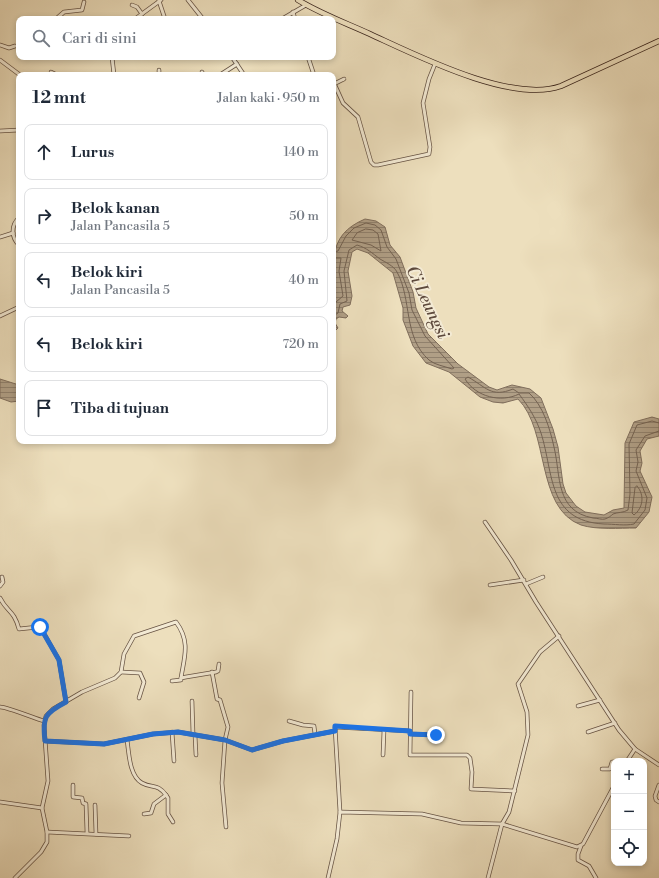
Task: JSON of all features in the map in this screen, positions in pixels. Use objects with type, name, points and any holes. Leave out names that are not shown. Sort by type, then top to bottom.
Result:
[{"type":"main road","points":[[298,0],[330,16]]},
{"type":"main road","points":[[336,19],[435,64],[479,79],[529,90],[547,90],[571,82],[659,41]]},
{"type":"street","points":[[188,0],[201,16]]},
{"type":"street","points":[[139,16],[160,1],[164,16]]},
{"type":"street","points":[[59,16],[64,12],[82,10],[84,2]]},
{"type":"street","points":[[132,5],[136,6],[142,14]]},
{"type":"street","points":[[287,16],[306,5]]},
{"type":"street","points":[[293,12],[294,16]]},
{"type":"street","points":[[0,45],[9,48],[15,46]]},
{"type":"street","points":[[0,60],[16,72]]},
{"type":"street","points":[[112,60],[114,72]]},
{"type":"street","points":[[234,60],[242,72]]},
{"type":"street","points":[[309,60],[313,72]]},
{"type":"street","points":[[225,72],[237,64]]},
{"type":"street","points":[[336,87],[343,103],[358,117],[371,162],[374,165],[429,154],[430,147],[423,103],[429,79],[435,64]]},
{"type":"street","points":[[336,82],[344,79]]},
{"type":"street","points":[[0,131],[16,130]]},
{"type":"street","points":[[16,222],[13,225],[13,233],[16,242]]},
{"type":"street","points":[[0,237],[13,233]]},
{"type":"street","points":[[0,316],[16,308]]},
{"type":"street","points":[[485,522],[524,580],[615,723],[635,749],[659,765]]},
{"type":"street","points":[[0,586],[3,582],[2,577]]},
{"type":"street","points":[[526,584],[543,577]]},
{"type":"street","points":[[490,585],[524,580]]},
{"type":"street","points":[[0,598],[4,605],[14,615],[19,629],[31,629],[38,627],[42,630],[59,660],[66,702]]},
{"type":"street","points":[[15,878],[46,845],[47,832],[42,808],[48,781],[44,721],[48,714],[92,687],[112,680],[121,672],[122,661],[129,643],[134,636],[178,623],[185,643],[186,655],[181,678]]},
{"type":"street","points":[[488,878],[502,824],[509,812],[526,749],[529,727],[527,712],[518,684],[540,652],[559,636]]},
{"type":"street","points":[[172,681],[218,671],[219,664]]},
{"type":"street","points":[[121,672],[140,674],[144,682],[139,698]]},
{"type":"street","points":[[212,672],[217,699],[220,700],[228,724],[225,740],[222,783],[226,827]]},
{"type":"street","points":[[411,692],[410,755],[467,755],[469,757],[472,772],[471,789],[515,791]]},
{"type":"street","points":[[578,706],[600,700]]},
{"type":"street","points":[[192,701],[196,755]]},
{"type":"street","points":[[0,707],[7,707],[22,714],[44,721]]},
{"type":"street","points":[[289,721],[302,726],[313,726],[315,734]]},
{"type":"street","points":[[588,732],[615,723]]},
{"type":"street","points":[[328,878],[337,839],[340,812],[335,726],[442,735]]},
{"type":"street","points":[[383,755],[384,730]]},
{"type":"street","points":[[45,741],[104,744],[157,733],[172,732],[225,740],[252,750],[283,741],[335,731]]},
{"type":"street","points":[[172,732],[174,761]]},
{"type":"street","points":[[127,740],[134,775],[141,783],[160,787],[168,798],[168,814],[173,822]]},
{"type":"street","points":[[629,758],[635,749]]},
{"type":"street","points":[[602,769],[610,769],[611,766]]},
{"type":"street","points":[[73,785],[73,797],[82,798],[83,803],[86,804],[87,833]]},
{"type":"street","points":[[659,785],[655,796],[656,800],[659,802]]},
{"type":"street","points":[[596,878],[589,866],[578,858],[581,846],[611,791]]},
{"type":"street","points":[[144,814],[151,813],[154,804],[166,795]]},
{"type":"street","points":[[0,802],[42,808]]},
{"type":"street","points":[[95,805],[96,834]]},
{"type":"street","points":[[340,812],[422,814],[461,823],[502,824],[577,847],[581,846]]},
{"type":"street","points":[[47,832],[129,836]]},
{"type":"water","points":[[365,219],[376,221],[385,227],[390,245],[400,257],[413,292],[416,308],[428,334],[458,364],[489,387],[497,390],[512,385],[530,389],[541,398],[558,447],[563,484],[566,493],[576,506],[585,512],[604,515],[613,510],[624,508],[625,443],[634,422],[652,417],[659,419],[659,436],[647,439],[640,451],[642,463],[640,471],[652,497],[649,512],[636,528],[587,527],[566,516],[556,503],[549,486],[535,430],[528,413],[518,399],[503,403],[493,402],[480,397],[449,372],[426,363],[413,346],[403,320],[403,308],[393,273],[368,253],[357,249],[352,252],[348,271],[352,296],[350,305],[343,307],[342,311],[348,316],[346,318],[339,317],[336,319],[336,249],[343,234],[352,226]]},
{"type":"water","points":[[0,379],[16,384],[16,401],[11,402],[0,398]]},
{"type":"route","points":[[40,627],[59,660],[66,702],[53,709],[46,716],[44,721],[45,741],[104,744],[145,735],[178,732],[225,740],[252,750],[283,741],[335,731],[335,726],[410,731],[410,734],[436,735]]},
{"type":"water label","name":"Ci Leungsi","points":[[428,302]]}]
